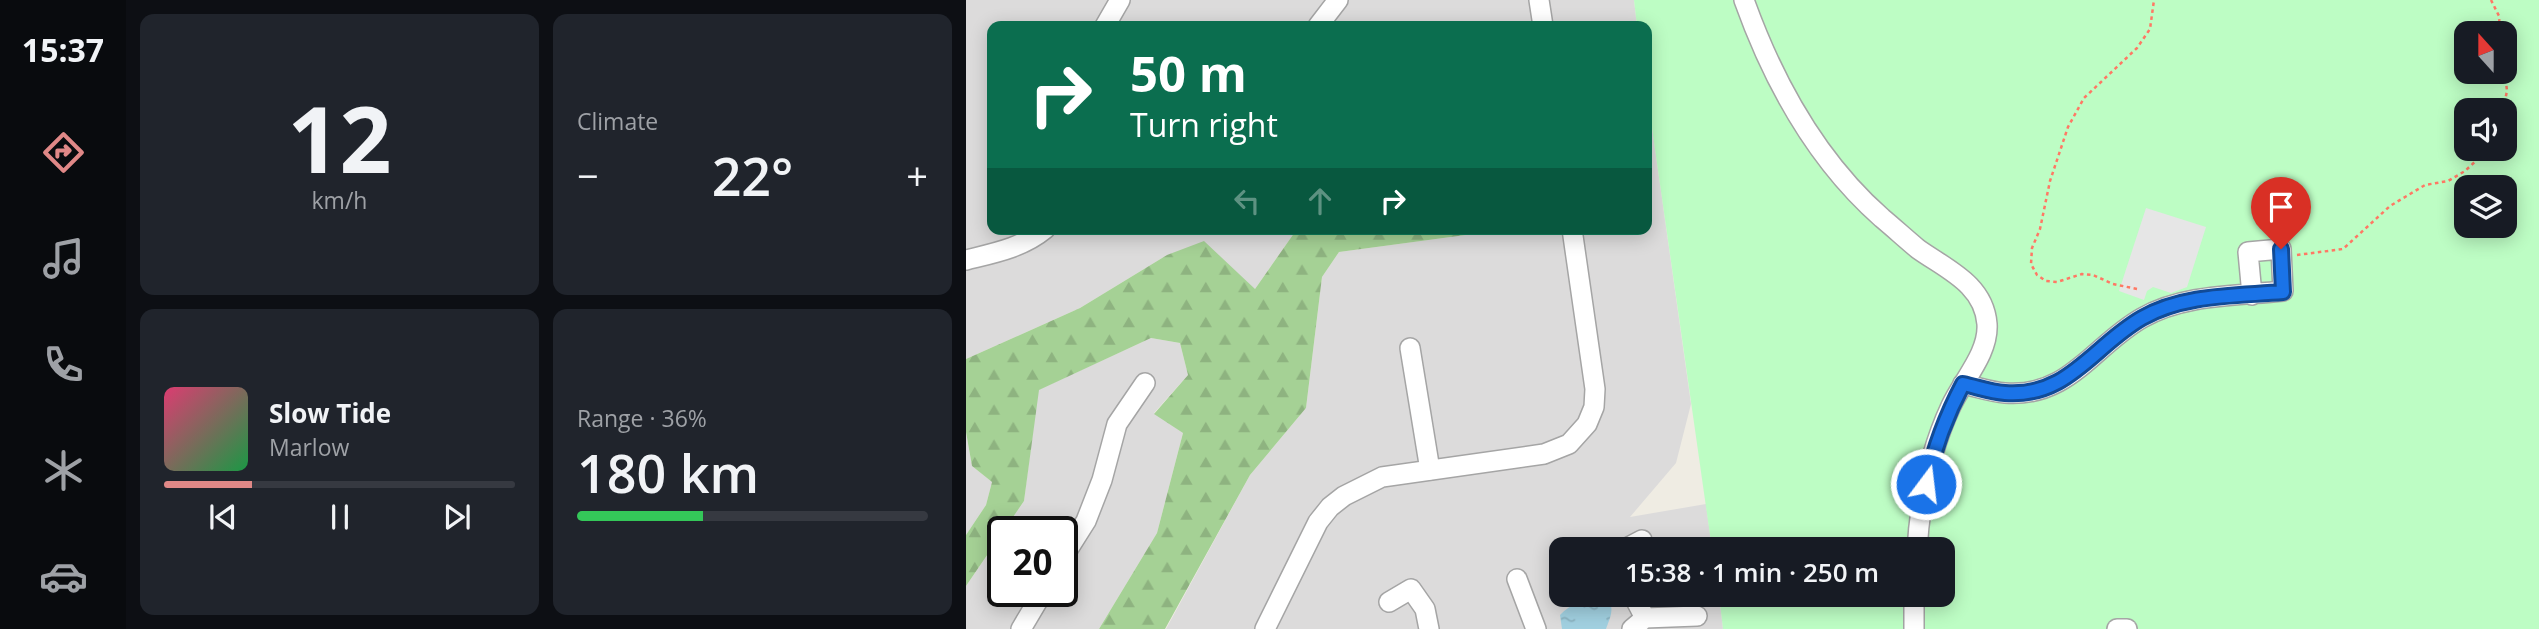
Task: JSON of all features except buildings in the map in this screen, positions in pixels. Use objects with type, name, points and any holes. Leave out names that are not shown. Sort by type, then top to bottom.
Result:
[{"type":"street","points":[[1108,21],[1121,0]]},
{"type":"street","points":[[1322,21],[1338,0]]},
{"type":"street","points":[[1539,0],[1542,21]]},
{"type":"street","points":[[1744,0],[1760,44],[1783,93],[1821,149],[1879,216],[1917,248],[1965,279],[1982,302],[1987,325],[1982,351],[1951,406],[1932,457],[1920,510],[1918,537]]},
{"type":"street","points":[[966,260],[1004,251],[1038,235]]},
{"type":"street","points":[[1265,629],[1318,522],[1330,507],[1344,496],[1374,480],[1398,474],[1544,454],[1569,444],[1587,424],[1594,407],[1595,389],[1573,235]]},
{"type":"street","points":[[1963,384],[2004,393],[2046,389],[2063,381],[2142,318],[2169,306],[2192,301],[2283,292],[2281,249],[2248,251],[2252,295]]},
{"type":"street","points":[[1410,348],[1430,470]]},
{"type":"street","points":[[1078,534],[1102,481],[1116,424],[1145,383]]},
{"type":"street","points":[[1517,579],[1536,629]]},
{"type":"street","points":[[1389,602],[1411,589],[1425,608],[1429,629]]},
{"type":"street","points":[[1021,629],[1034,607]]},
{"type":"street","points":[[1914,607],[1914,629]]},
{"type":"street","points":[[1639,624],[1697,616]]},
{"type":"street","points":[[2117,629],[2127,629]]},
{"type":"path","points":[[2137,289],[2082,274],[2057,282],[2046,281],[2037,275],[2031,264],[2032,248],[2040,229],[2050,181],[2068,127],[2084,98],[2137,48],[2150,29],[2154,0]]},
{"type":"path","points":[[2491,0],[2499,21]]},
{"type":"path","points":[[2282,258],[2343,249],[2390,206],[2425,185],[2448,181],[2475,161]]},
{"type":"shaded area","points":[[966,0],[1634,0],[1636,21],[987,21],[987,235],[1293,235],[1255,289],[1167,255],[1080,308],[966,359]]},
{"type":"shaded area","points":[[1652,127],[1691,404],[1676,463],[1630,517],[1706,504],[1710,537],[1549,537],[1549,607],[1720,607],[1723,629],[1166,629],[1250,475],[1306,408],[1322,277],[1339,252],[1466,235],[1652,235]]},
{"type":"shaded area","points":[[2146,208],[2206,227],[2187,287],[2171,293],[2153,287],[2147,291],[2144,300],[2119,291]]},
{"type":"shaded area","points":[[1151,338],[1180,343],[1188,375],[1154,413],[1183,433],[1157,533],[1099,629],[966,629],[966,586],[987,555],[987,607],[1078,607],[1078,516],[1014,516],[1024,501],[1038,390]]},
{"type":"shaded area","points":[[966,432],[972,466],[992,482],[986,505],[966,535]]},
{"type":"green space","points":[[1634,0],[2539,0],[2539,629],[1723,629],[1720,607],[1955,607],[1955,537],[1710,537],[1652,128],[1652,21],[1636,21]]},
{"type":"green space","points":[[1293,235],[1466,235],[1339,252],[1322,277],[1306,408],[1250,475],[1165,629],[1099,629],[1157,533],[1183,433],[1154,414],[1188,375],[1180,343],[1151,338],[1039,390],[1024,501],[1014,516],[987,516],[987,555],[966,586],[966,535],[986,505],[992,482],[972,466],[966,432],[966,359],[1080,308],[1167,255],[1204,241],[1255,289]]},
{"type":"water","points":[[1569,607],[1611,607],[1606,629],[1562,629],[1560,615]]},
{"type":"route","points":[[1926,484],[1932,457],[1951,406],[1963,384],[2004,393],[2027,393],[2046,389],[2063,381],[2142,318],[2169,306],[2192,301],[2283,292],[2281,249]]}]
